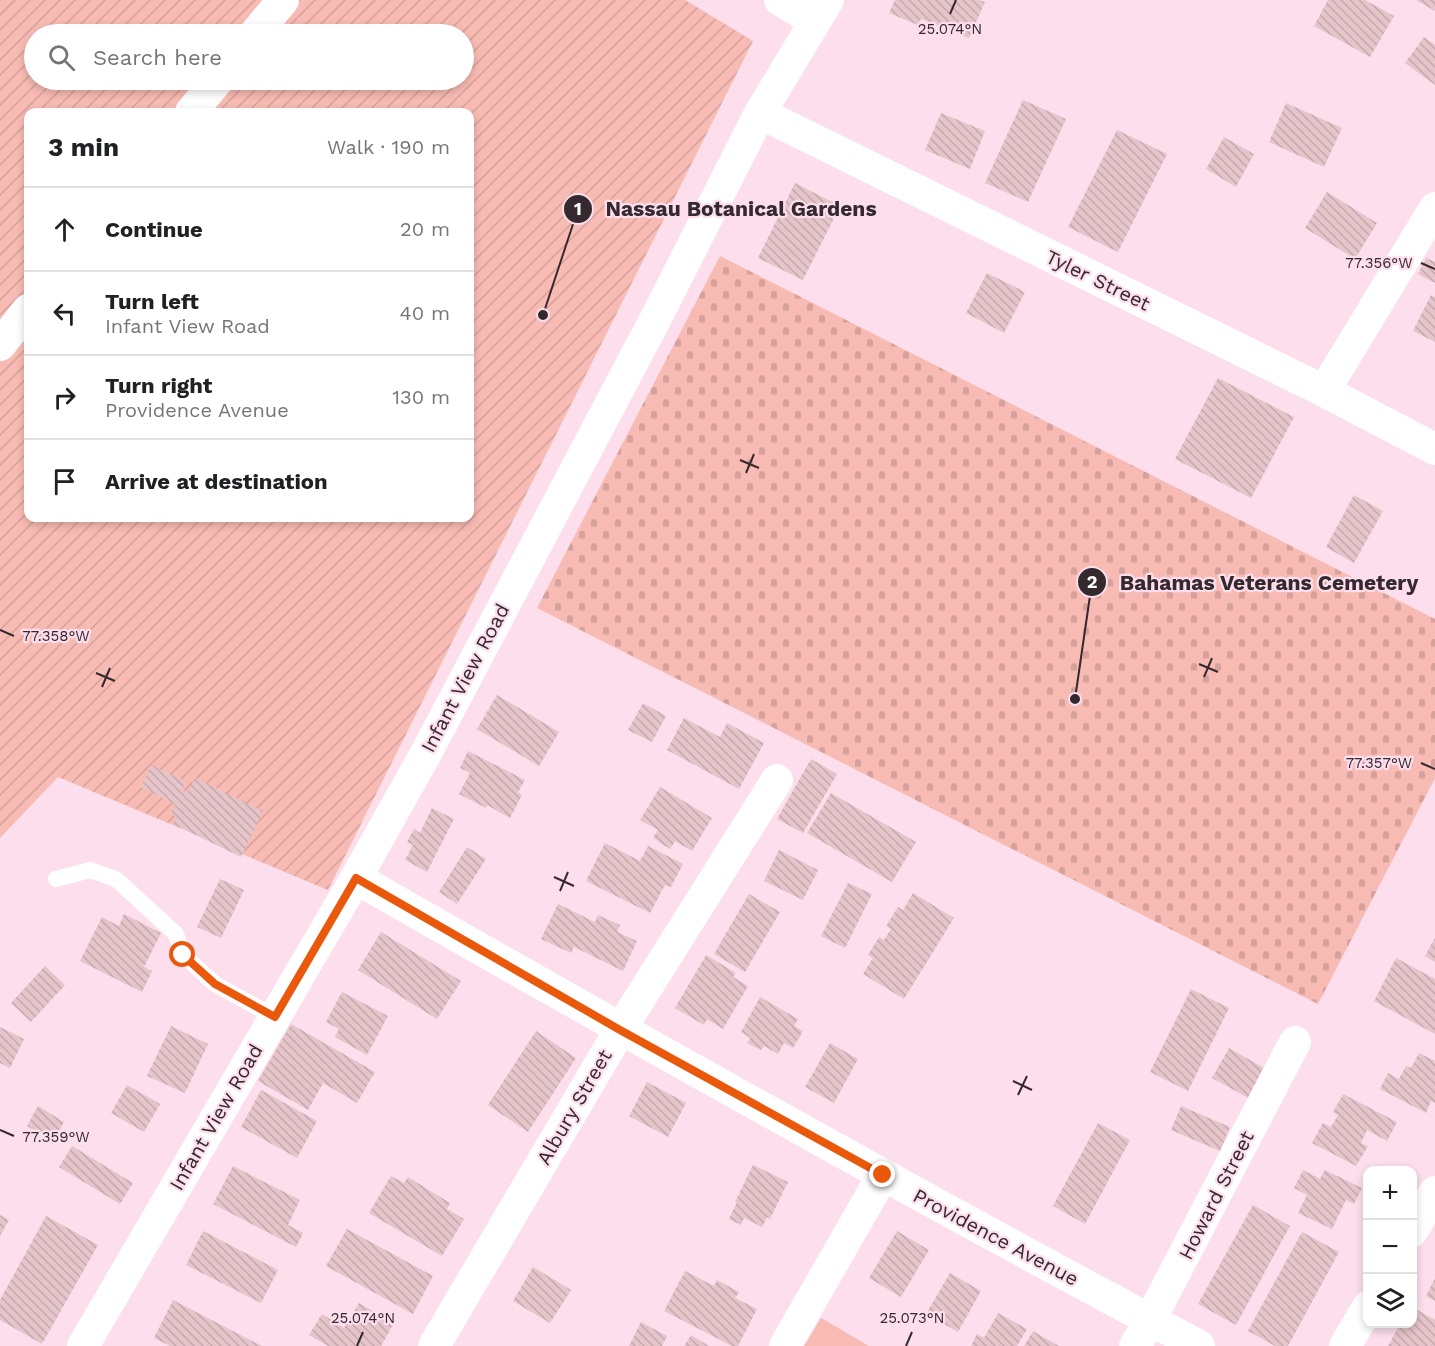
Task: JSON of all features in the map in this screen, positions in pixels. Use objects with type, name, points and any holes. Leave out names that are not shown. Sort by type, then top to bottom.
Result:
[{"type":"street","points":[[263,24],[283,0]]},
{"type":"street","points":[[780,0],[821,10]]},
{"type":"street","name":"Infant View Road","points":[[82,1346],[356,878],[430,745],[657,316],[760,113],[821,10]]},
{"type":"street","points":[[194,108],[210,90]]},
{"type":"street","name":"Tyler Street","points":[[760,113],[1324,391],[1435,449]]},
{"type":"street","points":[[1324,391],[1435,208]]},
{"type":"street","points":[[0,345],[24,315]]},
{"type":"street","name":"Albury Street","points":[[434,1346],[620,1030],[777,780]]},
{"type":"street","name":"Providence Avenue","points":[[356,878],[620,1030],[883,1175],[1143,1333],[1198,1346]]},
{"type":"street","name":"Howard Street","points":[[1143,1333],[1294,1042]]},
{"type":"street","points":[[785,1346],[883,1175]]},
{"type":"street","points":[[1417,1224],[1435,1192]]},
{"type":"street","points":[[1345,1346],[1363,1315]]},
{"type":"lane","points":[[56,879],[90,870],[116,879],[176,934],[183,955],[215,984],[275,1017]]},
{"type":"green space","points":[[0,0],[685,0],[753,41],[328,890],[58,777],[0,838]]},
{"type":"green space","points":[[720,256],[1435,619],[1435,778],[1318,1004],[537,608]]},
{"type":"green space","points":[[821,1318],[869,1346],[804,1346]]},
{"type":"building","points":[[895,0],[979,0],[985,2],[969,38],[921,19],[918,25],[889,13]]},
{"type":"building","points":[[1328,0],[1365,0],[1394,16],[1370,57],[1314,26]]},
{"type":"building","points":[[1416,0],[1435,0],[1435,11]]},
{"type":"building","points":[[1424,37],[1435,45],[1435,85],[1405,63]]},
{"type":"building","points":[[1023,100],[1066,119],[1028,202],[985,183]]},
{"type":"building","points":[[1286,103],[1342,128],[1324,167],[1269,142]]},
{"type":"building","points":[[941,113],[985,131],[970,169],[925,150]]},
{"type":"building","points":[[1117,130],[1167,154],[1118,252],[1068,227]]},
{"type":"building","points":[[1224,137],[1254,154],[1236,187],[1206,169]]},
{"type":"building","points":[[795,183],[840,206],[803,280],[758,258]]},
{"type":"building","points":[[1327,192],[1377,223],[1355,259],[1305,228]]},
{"type":"building","points":[[1426,258],[1435,262],[1435,283],[1418,274]]},
{"type":"building","points":[[987,273],[1025,292],[1004,333],[966,313]]},
{"type":"building","points":[[1431,295],[1435,297],[1435,342],[1413,331]]},
{"type":"building","points":[[1218,378],[1294,417],[1251,498],[1175,459]]},
{"type":"building","points":[[1354,495],[1383,511],[1354,563],[1326,547]]},
{"type":"building","points":[[497,695],[559,732],[539,766],[477,729]]},
{"type":"building","points":[[643,703],[666,716],[652,742],[628,730]]},
{"type":"building","points":[[684,718],[720,737],[727,723],[764,743],[739,789],[667,750]]},
{"type":"building","points":[[468,751],[525,780],[518,792],[522,795],[510,818],[487,805],[486,808],[459,794],[470,773],[460,768]]},
{"type":"building","points":[[811,759],[837,774],[803,833],[777,819]]},
{"type":"building","points":[[152,765],[186,782],[182,790],[188,792],[195,778],[263,811],[241,857],[173,824],[176,817],[170,814],[175,804],[141,787]]},
{"type":"building","points":[[660,787],[712,818],[692,851],[675,841],[670,849],[653,838],[658,830],[640,820]]},
{"type":"building","points":[[831,793],[916,842],[892,882],[807,833]]},
{"type":"building","points":[[432,808],[454,819],[427,872],[405,860],[413,845],[407,842],[414,829],[420,833]]},
{"type":"building","points":[[605,843],[640,861],[648,846],[683,864],[671,887],[665,885],[650,913],[586,881]]},
{"type":"building","points":[[467,847],[486,859],[457,904],[439,892]]},
{"type":"building","points":[[779,850],[818,870],[803,900],[764,881]]},
{"type":"building","points":[[220,879],[244,890],[221,938],[197,927]]},
{"type":"building","points":[[848,883],[872,894],[845,948],[821,936]]},
{"type":"building","points":[[913,893],[954,918],[904,999],[863,974],[873,958],[868,955],[879,937],[884,940],[891,929],[886,926],[898,907],[903,910]]},
{"type":"building","points":[[749,894],[780,912],[745,972],[714,954]]},
{"type":"building","points":[[558,904],[595,922],[598,915],[620,925],[617,932],[637,941],[623,971],[574,947],[571,953],[541,939]]},
{"type":"building","points":[[124,914],[161,933],[144,967],[152,971],[142,992],[80,961],[102,917],[119,926]]},
{"type":"building","points":[[381,932],[461,981],[437,1019],[358,970]]},
{"type":"building","points":[[1435,938],[1435,962],[1425,956]]},
{"type":"building","points":[[706,955],[736,973],[733,977],[748,986],[723,1029],[707,1019],[704,1025],[675,1008]]},
{"type":"building","points":[[1396,958],[1435,979],[1435,1034],[1374,1001]]},
{"type":"building","points":[[45,966],[65,985],[31,1022],[11,1003]]},
{"type":"building","points":[[1191,989],[1229,1008],[1188,1091],[1150,1072]]},
{"type":"building","points":[[342,992],[388,1016],[367,1055],[335,1037],[339,1029],[326,1022]]},
{"type":"building","points":[[760,997],[798,1019],[794,1026],[803,1031],[793,1048],[784,1043],[778,1054],[764,1046],[761,1050],[747,1043],[750,1038],[741,1032]]},
{"type":"building","points":[[291,1024],[375,1072],[357,1103],[323,1083],[308,1110],[258,1081]]},
{"type":"building","points":[[171,1026],[208,1044],[185,1093],[147,1076]]},
{"type":"building","points":[[0,1027],[24,1039],[10,1068],[0,1063]]},
{"type":"building","points":[[536,1031],[576,1058],[528,1132],[488,1105]]},
{"type":"building","points":[[830,1043],[858,1059],[834,1103],[805,1087]]},
{"type":"building","points":[[1229,1048],[1269,1071],[1252,1100],[1212,1078]]},
{"type":"building","points":[[1419,1053],[1435,1061],[1435,1103],[1431,1101],[1426,1113],[1380,1089],[1388,1073],[1399,1079],[1406,1066],[1411,1068]]},
{"type":"building","points":[[647,1082],[686,1103],[668,1137],[629,1116]]},
{"type":"building","points":[[127,1085],[160,1104],[144,1132],[111,1113]]},
{"type":"building","points":[[261,1090],[317,1121],[297,1158],[241,1127]]},
{"type":"building","points":[[1343,1094],[1397,1122],[1387,1141],[1367,1130],[1361,1143],[1368,1146],[1356,1166],[1312,1143],[1323,1123],[1331,1127],[1338,1115],[1333,1112]]},
{"type":"building","points":[[38,1106],[64,1122],[53,1142],[27,1126]]},
{"type":"building","points":[[1181,1106],[1230,1127],[1220,1151],[1171,1130]]},
{"type":"building","points":[[1098,1123],[1130,1140],[1085,1224],[1053,1206]]},
{"type":"building","points":[[72,1146],[133,1183],[120,1204],[59,1167]]},
{"type":"building","points":[[753,1165],[788,1182],[770,1219],[767,1217],[762,1227],[744,1218],[741,1225],[729,1219]]},
{"type":"building","points":[[233,1166],[300,1200],[288,1225],[303,1233],[296,1247],[213,1204]]},
{"type":"building","points":[[1303,1170],[1320,1179],[1325,1170],[1362,1188],[1354,1204],[1346,1200],[1332,1229],[1298,1213],[1307,1195],[1294,1188]]},
{"type":"building","points":[[391,1176],[404,1183],[408,1177],[450,1203],[447,1209],[464,1219],[442,1256],[369,1213]]},
{"type":"building","points":[[1253,1205],[1290,1226],[1236,1325],[1198,1304]]},
{"type":"building","points":[[0,1215],[9,1220],[0,1236]]},
{"type":"building","points":[[46,1216],[98,1245],[42,1344],[0,1320],[0,1300]]},
{"type":"building","points":[[347,1229],[433,1276],[413,1314],[326,1266]]},
{"type":"building","points":[[203,1231],[278,1270],[261,1303],[186,1265]]},
{"type":"building","points":[[897,1231],[929,1250],[901,1297],[869,1278]]},
{"type":"building","points":[[1302,1232],[1339,1252],[1288,1346],[1275,1346],[1248,1331]]},
{"type":"building","points":[[533,1267],[571,1290],[550,1323],[513,1301]]},
{"type":"building","points":[[685,1271],[714,1286],[717,1280],[739,1292],[735,1298],[757,1309],[738,1346],[732,1346],[664,1311]]},
{"type":"building","points":[[950,1273],[981,1291],[958,1332],[926,1314]]},
{"type":"building","points":[[1435,1278],[1435,1301],[1426,1296]]},
{"type":"building","points":[[173,1300],[262,1346],[170,1346],[154,1338]]},
{"type":"building","points":[[359,1303],[394,1323],[381,1346],[328,1346],[309,1335],[322,1314],[344,1328]]},
{"type":"building","points":[[1417,1310],[1435,1320],[1435,1346],[1388,1346],[1398,1328],[1417,1328]]},
{"type":"building","points":[[998,1313],[1027,1329],[1017,1346],[971,1346],[977,1334],[984,1338]]},
{"type":"building","points":[[641,1322],[667,1336],[662,1346],[629,1346]]},
{"type":"building","points":[[1033,1331],[1059,1346],[1024,1346]]},
{"type":"building","points":[[691,1335],[709,1346],[684,1346]]},
{"type":"place","name":"Nassau Botanical Gardens","points":[[543,315]]},
{"type":"place","name":"Bahamas Veterans Cemetery","points":[[1075,699]]},
{"type":"route","points":[[183,955],[215,984],[275,1017],[356,878],[620,1030],[883,1175]]}]
